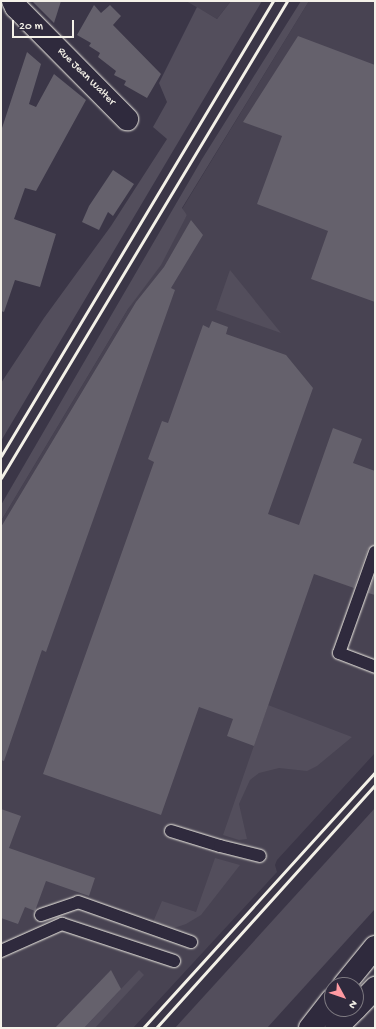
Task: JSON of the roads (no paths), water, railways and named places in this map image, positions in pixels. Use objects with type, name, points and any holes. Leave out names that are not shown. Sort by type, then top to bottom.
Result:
[{"type":"main road","name":"Rue Jean Walter","points":[[13,1],[16,8],[127,119]]},
{"type":"main road","points":[[351,977],[375,947]]},
{"type":"main road","points":[[364,999],[375,988]]},
{"type":"main road","points":[[310,1028],[324,1010]]},
{"type":"main road","points":[[336,1028],[346,1017]]},
{"type":"lane","points":[[375,552],[339,653],[375,667]]},
{"type":"lane","points":[[171,831],[260,856]]},
{"type":"lane","points":[[41,915],[78,902],[191,942]]},
{"type":"lane","points":[[1,951],[62,924],[174,960]]},
{"type":"railway","points":[[1,456],[273,1]]},
{"type":"railway","points":[[1,478],[287,1]]},
{"type":"railway","points":[[143,1028],[375,772]]},
{"type":"railway","points":[[156,1028],[375,785]]}]
